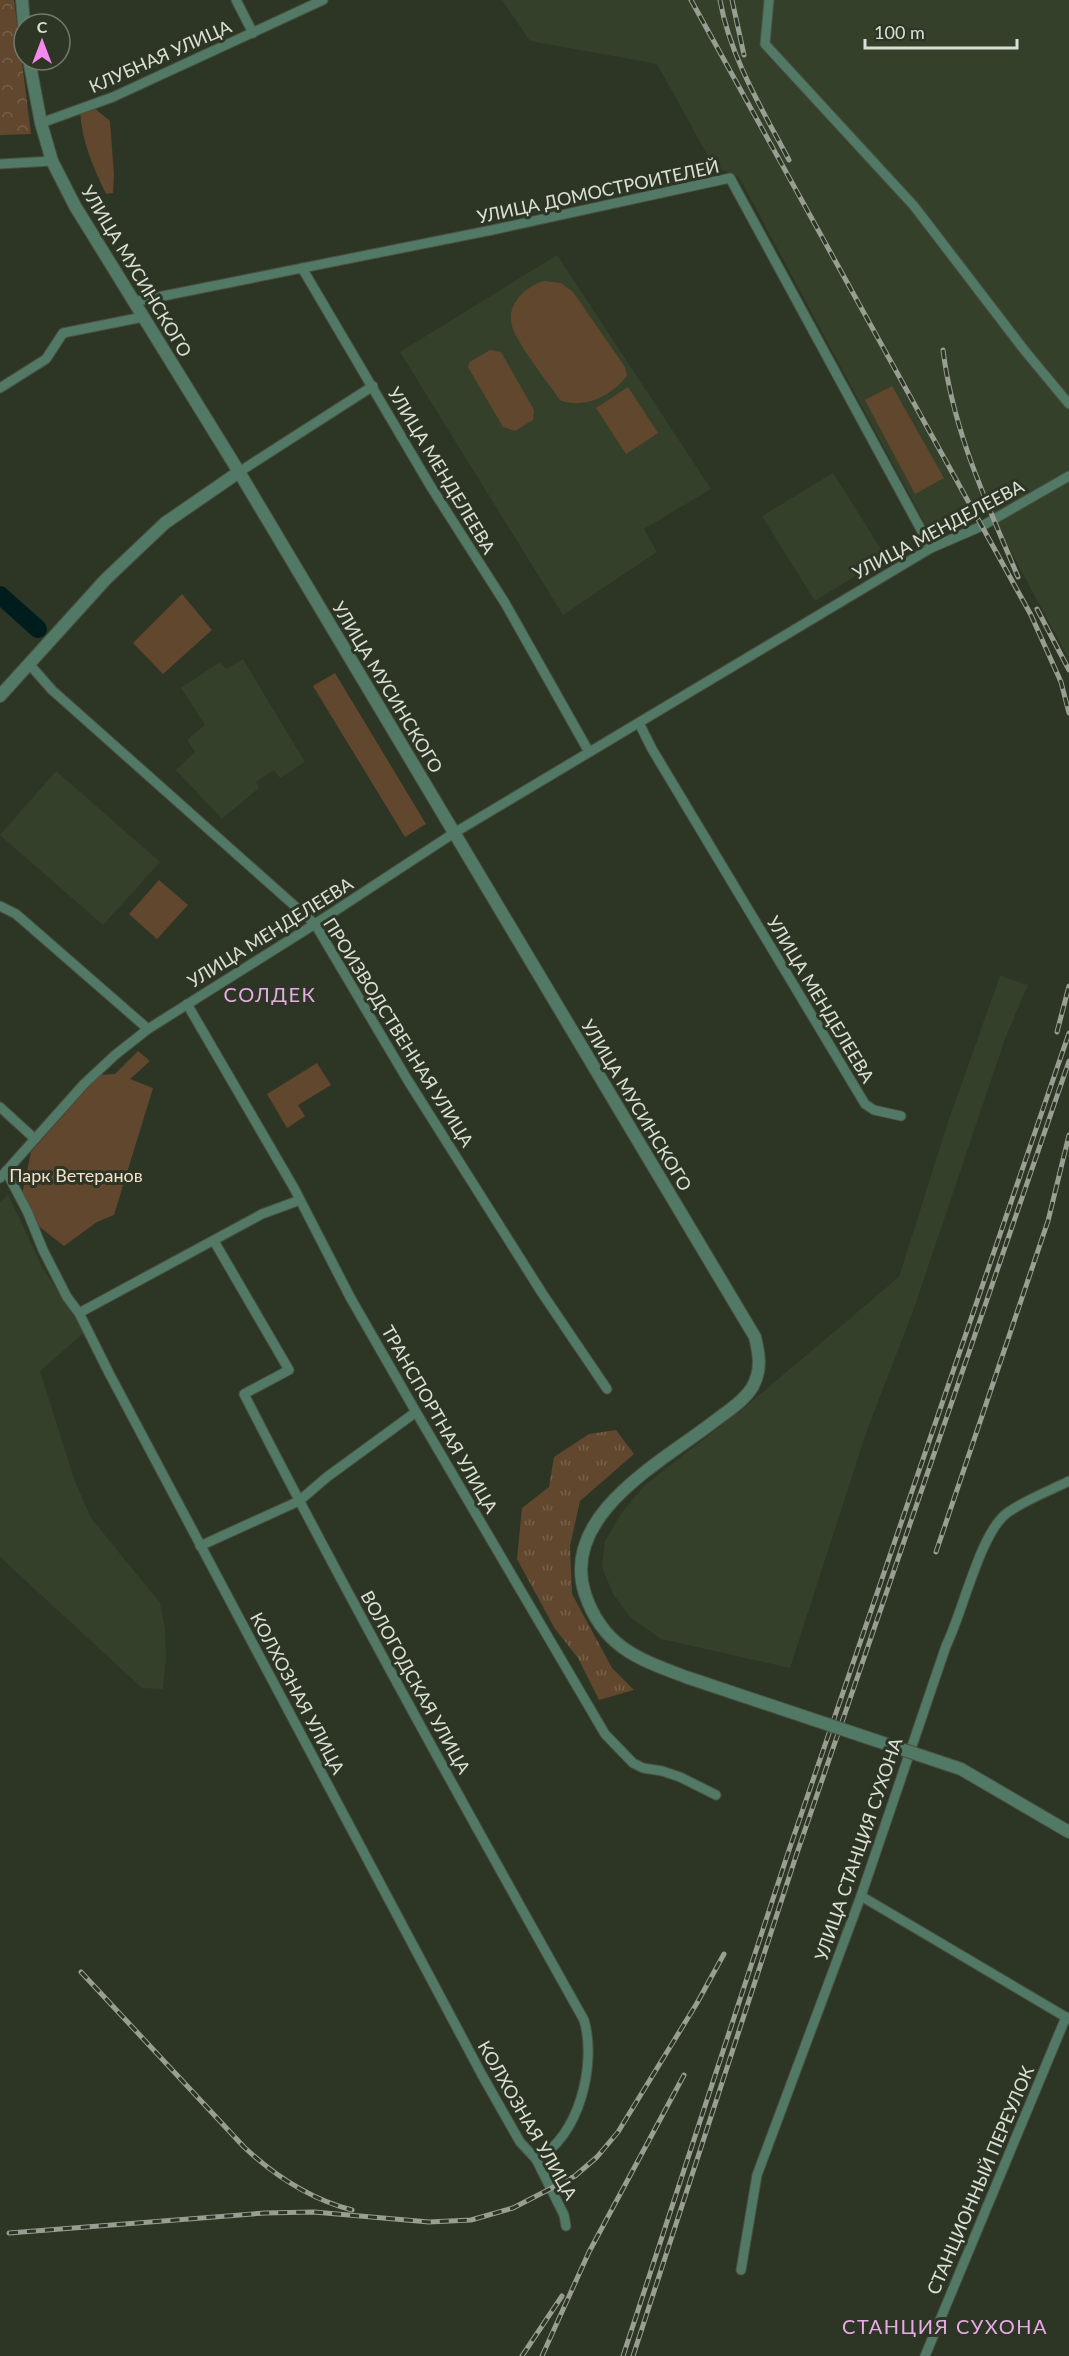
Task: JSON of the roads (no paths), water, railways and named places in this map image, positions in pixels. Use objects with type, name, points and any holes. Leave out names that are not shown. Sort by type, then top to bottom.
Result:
[{"type":"street","points":[[236,0],[253,33]]},
{"type":"street","name":"КЛУБНАЯ УЛИЦА","points":[[41,123],[113,97],[323,0]]},
{"type":"street","points":[[770,1],[765,44],[914,206],[1025,351],[1069,404]]},
{"type":"street","name":"УЛИЦА МУСИНСКОГО","points":[[31,72],[41,123],[52,161],[75,206],[239,472],[755,1337],[759,1370],[753,1387],[731,1408],[640,1476],[611,1502],[593,1526],[583,1553],[583,1586],[592,1614],[613,1640],[639,1659],[961,1769],[1069,1832]]},
{"type":"street","points":[[0,164],[52,161]]},
{"type":"street","name":"УЛИЦА ДОМОСТРОИТЕЛЕЙ","points":[[133,302],[730,178],[931,548]]},
{"type":"street","name":"УЛИЦА МЕНДЕЛЕЕВА","points":[[302,268],[431,487],[505,603],[589,752]]},
{"type":"street","points":[[0,388],[45,359],[63,333],[143,317]]},
{"type":"street","points":[[0,696],[106,579],[165,523],[239,472],[373,386]]},
{"type":"street","name":"УЛИЦА МЕНДЕЛЕЕВА","points":[[3,1174],[84,1084],[148,1029],[454,833],[931,548],[982,526],[1069,476]]},
{"type":"street","name":"ПРОИЗВОДСТВЕННАЯ УЛИЦА","points":[[30,665],[52,690],[315,924],[407,1079],[537,1284],[607,1389]]},
{"type":"street","name":"УЛИЦА МЕНДЕЛЕЕВА","points":[[639,723],[652,749],[865,1104],[874,1110],[902,1116]]},
{"type":"street","points":[[0,906],[16,914],[148,1029]]},
{"type":"street","name":"ТРАНСПОРТНАЯ УЛИЦА","points":[[187,1004],[300,1200],[350,1297],[605,1734],[633,1763],[643,1768],[680,1777],[716,1796]]},
{"type":"street","points":[[0,1107],[35,1138]]},
{"type":"street","name":"КОЛХОЗНАЯ УЛИЦА","points":[[3,1174],[28,1213],[43,1250],[67,1297],[79,1313],[200,1546],[482,2075],[520,2142],[536,2159],[564,2215],[566,2226]]},
{"type":"street","points":[[79,1313],[262,1214],[300,1200]]},
{"type":"street","name":"ВОЛОГОДСКАЯ УЛИЦА","points":[[214,1241],[289,1370],[244,1394],[417,1719],[584,2020],[588,2041],[587,2076],[583,2091],[558,2144],[536,2159]]},
{"type":"street","points":[[200,1546],[299,1501],[327,1477],[416,1412]]},
{"type":"street","name":"УЛИЦА СТАНЦИЯ СУХОНА","points":[[741,2270],[757,2175],[861,1896],[946,1646],[957,1624],[986,1539],[995,1524],[1008,1512],[1069,1481]]},
{"type":"street","points":[[861,1896],[1068,2018]]},
{"type":"street","name":"СТАНЦИОННЫЙ ПЕРЕУЛОК","points":[[925,2356],[1068,2018]]},
{"type":"waterway","points":[[0,595],[38,629]]},
{"type":"railway","points":[[691,0],[1031,615],[1061,682],[1069,713]]},
{"type":"railway","points":[[720,0],[739,62],[789,160]]},
{"type":"railway","points":[[732,0],[744,55]]},
{"type":"railway","points":[[943,350],[963,438],[983,494],[1018,577]]},
{"type":"railway","points":[[1037,609],[1069,670]]},
{"type":"railway","points":[[1057,1032],[1069,986]]},
{"type":"railway","points":[[623,2356],[788,1853],[1069,1033]]},
{"type":"railway","points":[[633,2356],[796,1856],[1069,1061]]},
{"type":"railway","points":[[936,1552],[1048,1221],[1069,1135]]},
{"type":"railway","points":[[9,2233],[265,2213],[314,2212],[429,2222],[471,2220],[513,2208],[575,2176],[597,2157],[618,2132],[697,2003],[724,1954]]},
{"type":"railway","points":[[81,1972],[256,2158],[281,2177],[308,2193],[352,2210]]},
{"type":"railway","points":[[542,2356],[589,2252],[684,2075]]},
{"type":"railway","points":[[522,2356],[562,2296]]},
{"type":"district","name":"СОЛДЕК","points":[[270,994]]},
{"type":"district","name":"СТАНЦИЯ СУХОНА","points":[[945,2326]]},
{"type":"park label","name":"Парк Ветеранов","points":[[76,1175]]}]
